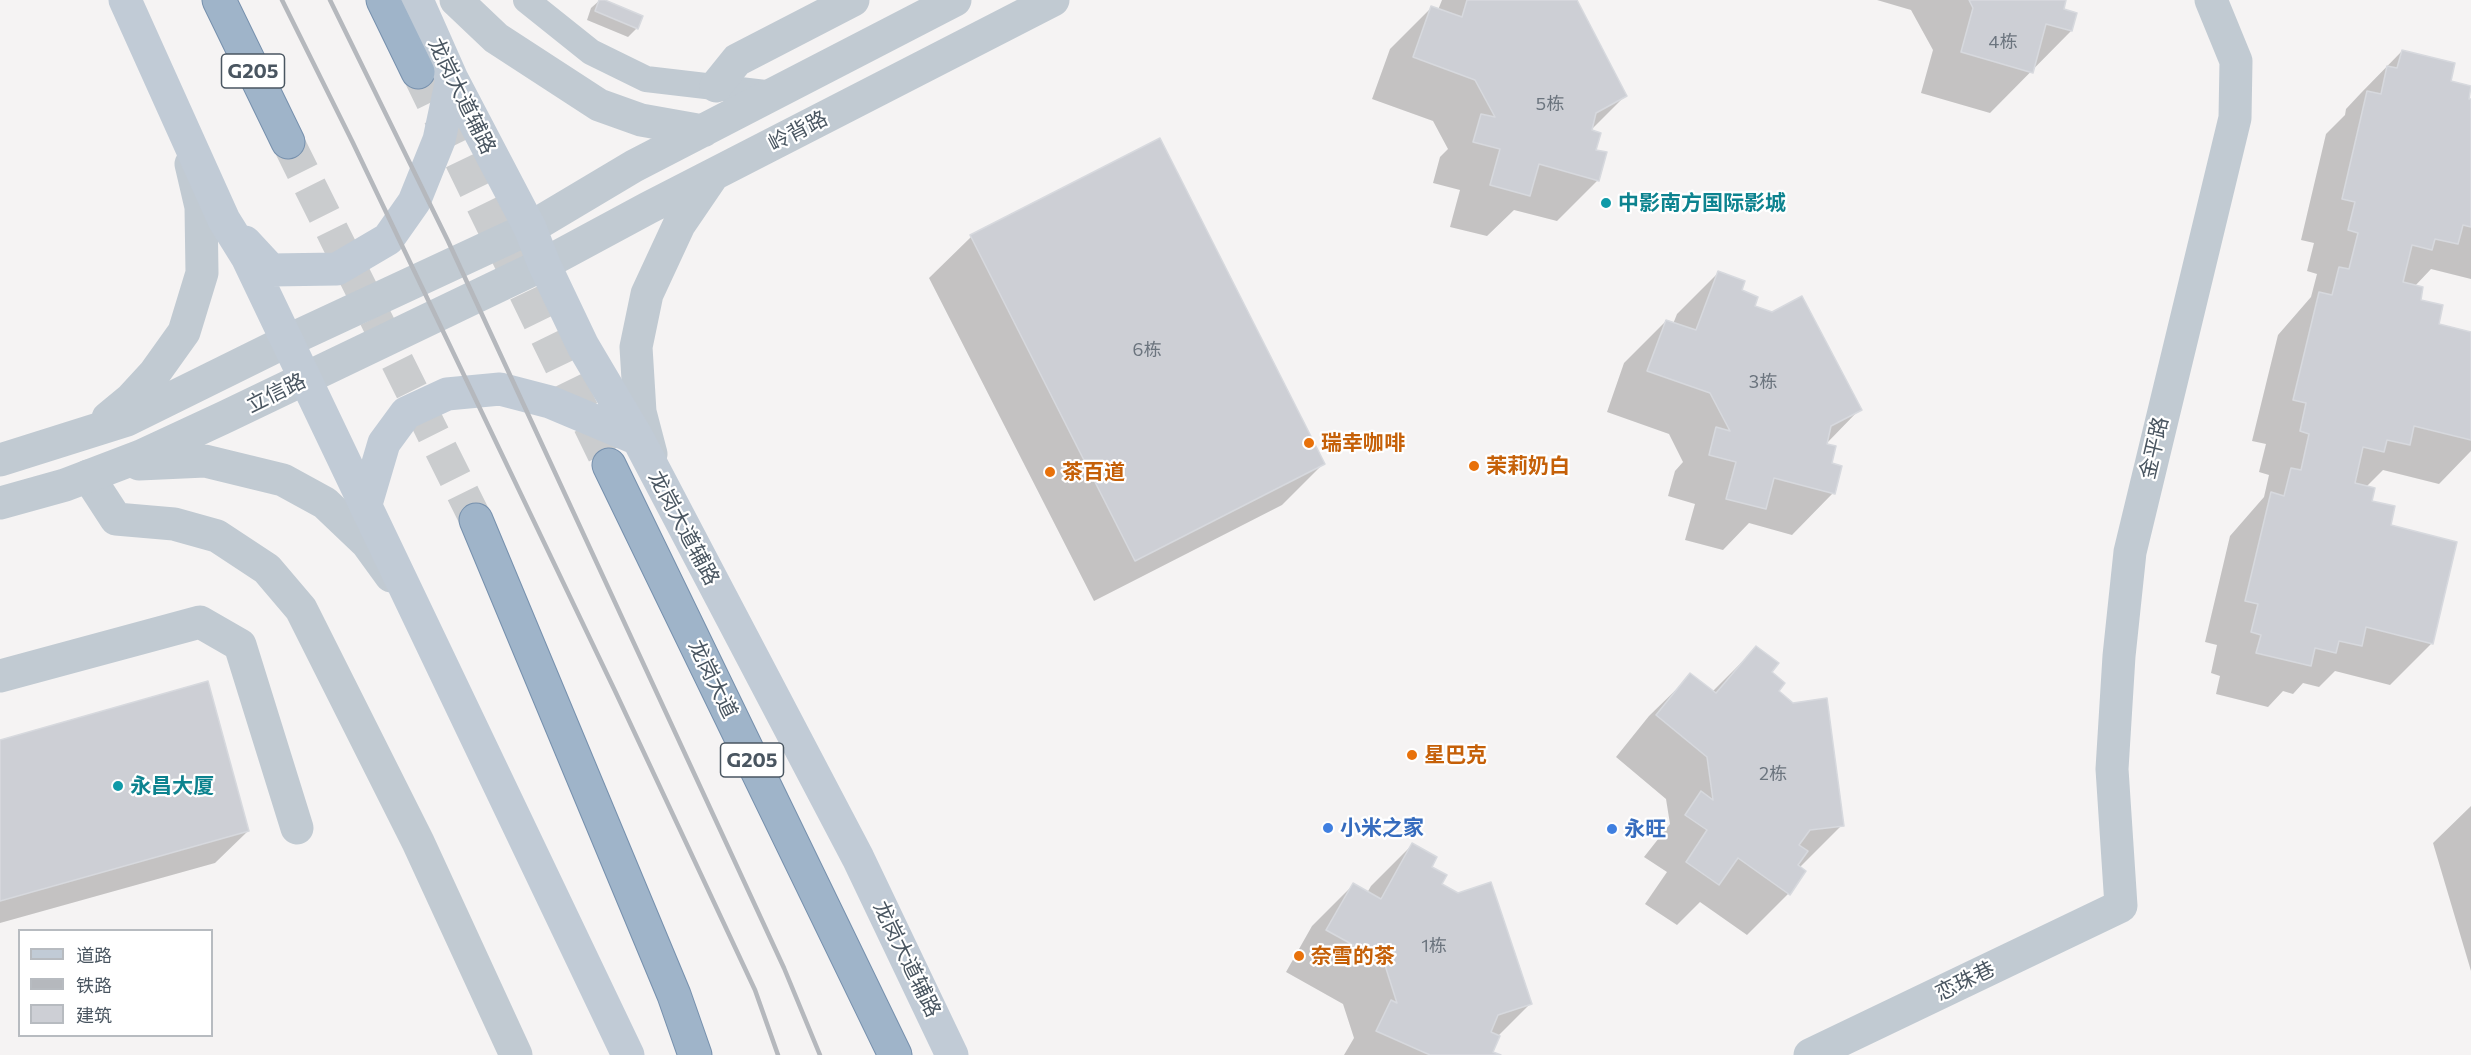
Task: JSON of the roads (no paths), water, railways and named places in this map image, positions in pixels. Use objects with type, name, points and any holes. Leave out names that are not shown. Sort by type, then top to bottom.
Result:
[{"type":"highway","name":"G205","points":[[219,0],[288,142]]},
{"type":"highway","points":[[383,0],[418,72]]},
{"type":"highway","name":"龙岗大道","points":[[609,465],[895,1055]]},
{"type":"highway","points":[[476,520],[674,995],[695,1055]]},
{"type":"main road","points":[[125,0],[224,220],[247,257],[628,1055]]},
{"type":"main road","name":"龙岗大道辅路","points":[[417,0],[452,80],[530,228],[544,264],[583,346],[638,439],[858,858],[952,1055]]},
{"type":"main road","points":[[224,220],[271,270],[337,269],[388,239],[414,202],[439,140],[452,80]]},
{"type":"main road","points":[[366,504],[384,443],[406,413],[447,394],[500,389],[550,402],[638,439]]},
{"type":"street","points":[[456,0],[496,38],[599,105],[641,120],[704,131]]},
{"type":"street","points":[[716,86],[737,60],[853,0]]},
{"type":"street","name":"岭背路","points":[[530,228],[634,166],[955,0]]},
{"type":"street","name":"岭背路","points":[[544,264],[1053,0]]},
{"type":"street","name":"金平路","points":[[2121,906],[2112,769],[2119,656],[2130,552],[2235,118],[2236,62],[2211,0]]},
{"type":"street","points":[[90,433],[154,374],[184,332],[202,273],[201,207],[184,130]]},
{"type":"street","points":[[657,476],[640,412],[636,347],[647,294],[680,225],[713,175]]},
{"type":"street","name":"立信路","points":[[0,460],[127,420],[287,341],[530,228]]},
{"type":"street","name":"立信路","points":[[0,503],[102,471],[141,456],[544,264]]},
{"type":"street","points":[[417,612],[367,543],[325,503],[284,480],[205,461],[102,471],[116,519],[174,524],[217,537],[267,568],[301,609],[418,842],[516,1055]]},
{"type":"street","points":[[0,676],[200,622],[240,645],[297,828]]},
{"type":"street","name":"恋珠巷","points":[[1810,1055],[2121,906]]},
{"type":"lane","points":[[526,0],[591,52],[646,79],[774,94]]},
{"type":"tunnel","points":[[418,72],[609,465]]},
{"type":"tunnel","points":[[288,142],[476,520]]},
{"type":"railway","points":[[282,0],[353,143],[616,693],[755,990],[778,1055]]},
{"type":"railway","points":[[330,0],[448,241],[784,968],[820,1055]]},
{"type":"place","name":"中影南方国际影城","points":[[1606,203]]},
{"type":"place","name":"瑞幸咖啡","points":[[1309,443]]},
{"type":"place","name":"茉莉奶白","points":[[1474,466]]},
{"type":"place","name":"茶百道","points":[[1050,472]]},
{"type":"place","name":"星巴克","points":[[1412,755]]},
{"type":"place","name":"永昌大厦","points":[[118,786]]},
{"type":"place","name":"小米之家","points":[[1328,828]]},
{"type":"place","name":"永旺","points":[[1612,829]]},
{"type":"place","name":"奈雪的茶","points":[[1299,956]]}]
